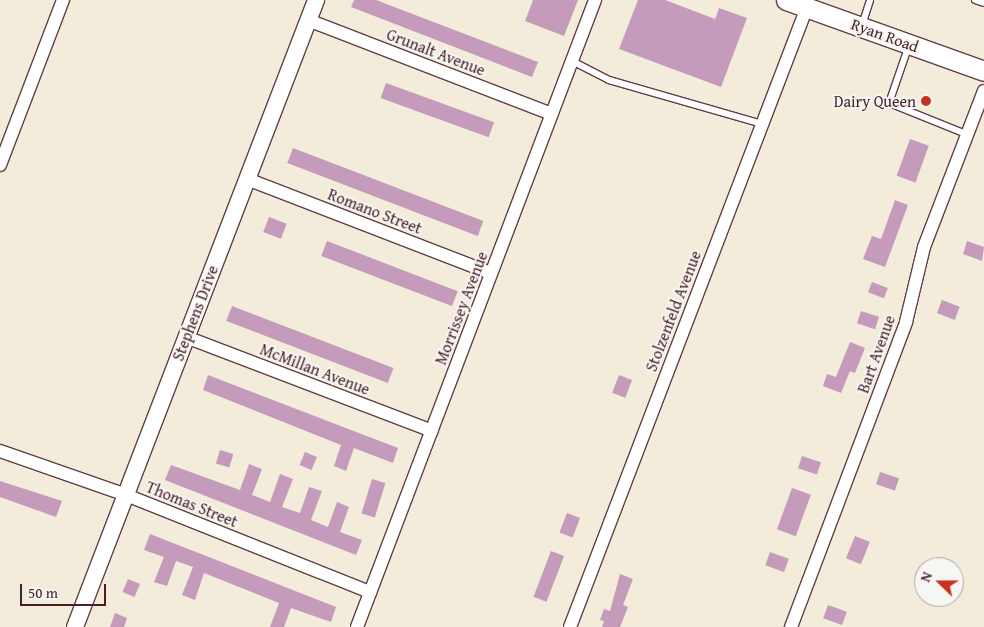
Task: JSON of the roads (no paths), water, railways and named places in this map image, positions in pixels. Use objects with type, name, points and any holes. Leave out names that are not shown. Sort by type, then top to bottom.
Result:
[{"type":"main road","name":"Ryan Road","points":[[786,0],[811,5],[862,27],[984,71]]},
{"type":"street","points":[[0,166],[63,0]]},
{"type":"street","name":"Stephens Drive","points":[[75,627],[316,0]]},
{"type":"street","name":"Morrissey Avenue","points":[[357,627],[595,0]]},
{"type":"street","name":"Stolzenfeld Avenue","points":[[570,627],[762,124],[811,5]]},
{"type":"street","name":"Grunalt Avenue","points":[[308,20],[552,114]]},
{"type":"street","name":"Bart Avenue","points":[[791,627],[906,322],[924,247],[984,91]]},
{"type":"street","name":"Romano Street","points":[[247,179],[491,273]]},
{"type":"street","name":"McMillan Avenue","points":[[186,337],[432,431]]},
{"type":"street","name":"Thomas Street","points":[[0,451],[126,495],[370,592]]},
{"type":"lane","points":[[862,27],[870,0]]},
{"type":"lane","points":[[976,0],[984,3]]},
{"type":"lane","points":[[910,44],[889,103],[966,134]]},
{"type":"lane","points":[[572,61],[609,80],[762,124]]},
{"type":"place","name":"Dairy Queen","points":[[926,101]]}]
